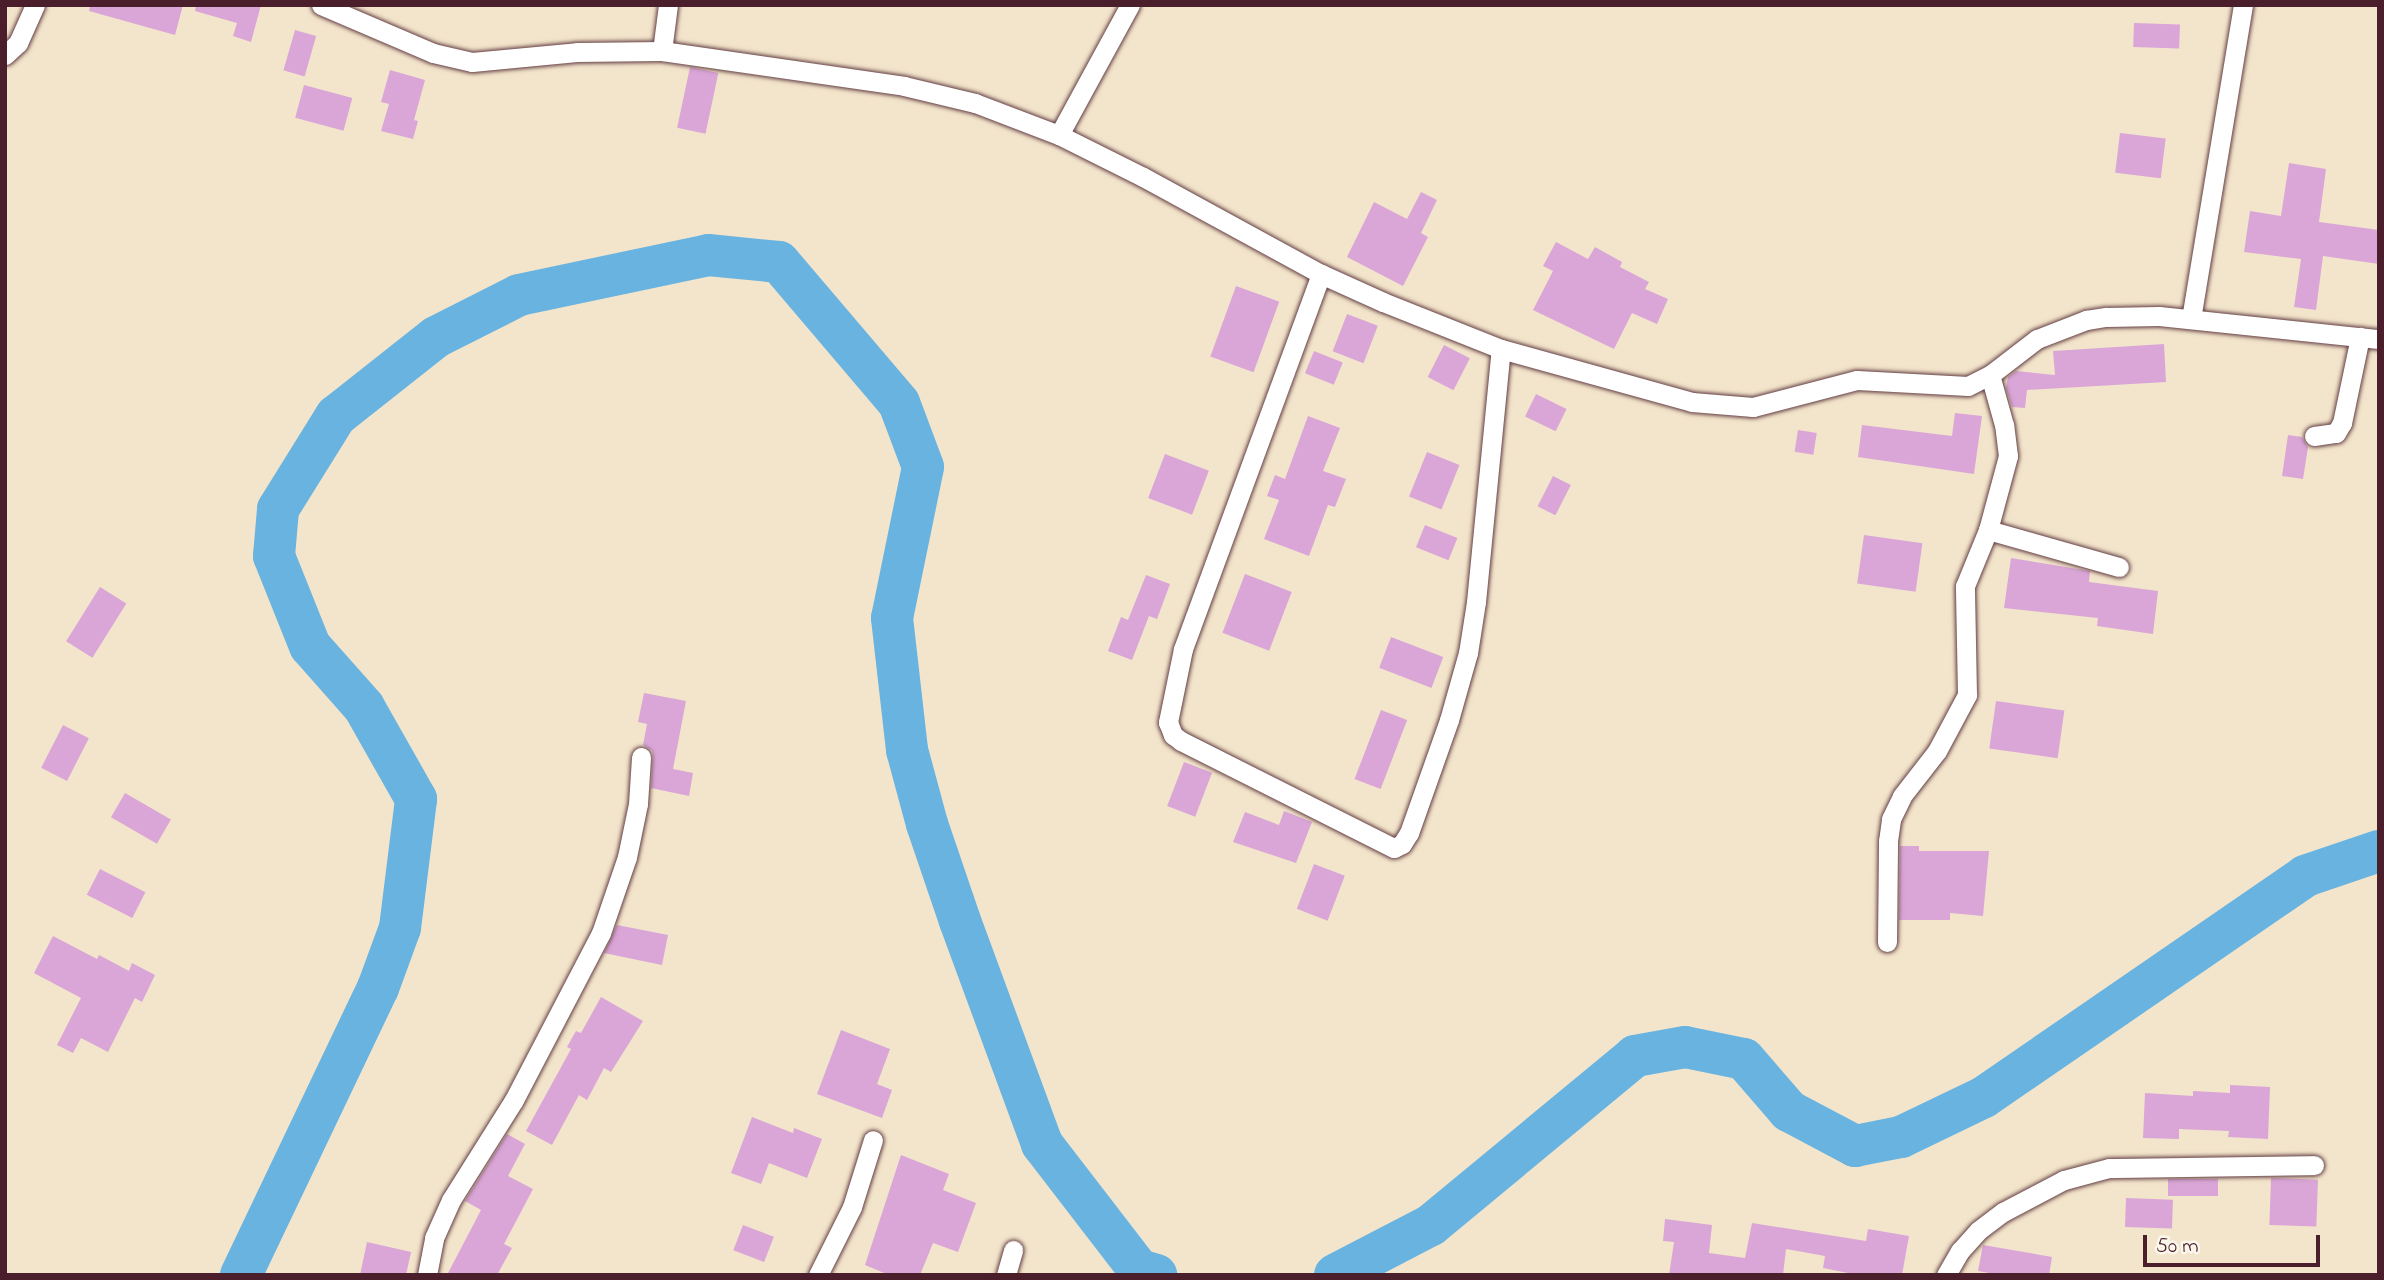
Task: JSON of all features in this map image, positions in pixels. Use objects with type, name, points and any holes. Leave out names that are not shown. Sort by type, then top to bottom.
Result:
[{"type":"street","points":[[5,55],[18,43],[35,5]]},
{"type":"street","points":[[321,5],[433,52],[472,62],[576,52],[662,51],[937,93],[975,103],[1059,135],[1143,177],[1321,274],[1501,349],[1692,402],[1736,408],[1776,403],[1841,382],[1890,380],[1952,387],[1968,386],[1990,375],[2022,347],[2086,320],[2132,315],[2369,338],[2342,423],[2336,433],[2315,436]]},
{"type":"street","points":[[662,51],[668,5]]},
{"type":"street","points":[[1059,135],[1130,5]]},
{"type":"street","points":[[2191,319],[2244,5]]},
{"type":"street","points":[[1321,274],[1183,649],[1168,722],[1173,735],[1181,740],[1394,848],[1402,844],[1409,833],[1450,720],[1468,653],[1476,602],[1501,349]]},
{"type":"street","points":[[1887,942],[1888,841],[1891,819],[1902,796],[1937,751],[1966,697],[1965,586],[1988,530],[2008,456],[2004,425],[1990,375]]},
{"type":"street","points":[[1988,530],[2119,567]]},
{"type":"street","points":[[427,1275],[434,1238],[451,1200],[514,1100],[601,933],[627,857],[638,804],[641,757]]},
{"type":"street","points":[[818,1275],[852,1207],[873,1140]]},
{"type":"street","points":[[1946,1275],[1960,1251],[1979,1230],[2003,1212],[2064,1180],[2109,1168],[2314,1165]]},
{"type":"street","points":[[1006,1275],[1013,1250]]},
{"type":"building","points":[[90,5],[183,5],[175,35],[89,11]]},
{"type":"building","points":[[196,5],[261,5],[251,42],[233,36],[237,23],[195,11]]},
{"type":"building","points":[[2134,23],[2180,25],[2179,49],[2133,47]]},
{"type":"building","points":[[295,30],[316,36],[305,76],[283,70]]},
{"type":"building","points":[[690,67],[718,73],[705,134],[677,128]]},
{"type":"building","points":[[390,70],[425,80],[414,120],[418,121],[413,139],[381,131],[389,104],[381,102]]},
{"type":"building","points":[[304,85],[352,98],[343,131],[295,118]]},
{"type":"building","points":[[2120,133],[2166,139],[2161,178],[2115,173]]},
{"type":"building","points":[[2289,163],[2326,169],[2319,222],[2379,230],[2379,264],[2323,256],[2316,310],[2294,307],[2301,259],[2244,252],[2250,211],[2281,216]]},
{"type":"building","points":[[1421,192],[1437,200],[1421,233],[1428,237],[1403,286],[1347,257],[1374,202],[1407,219]]},
{"type":"building","points":[[1556,242],[1588,259],[1595,247],[1622,262],[1620,267],[1649,282],[1645,289],[1668,299],[1657,324],[1632,313],[1614,349],[1533,310],[1553,271],[1543,266]]},
{"type":"building","points":[[1236,286],[1279,302],[1254,372],[1210,356]]},
{"type":"building","points":[[1347,314],[1378,326],[1363,363],[1333,351]]},
{"type":"building","points":[[2164,344],[2166,382],[2027,390],[2025,408],[2012,407],[2006,388],[2008,377],[2016,371],[2055,375],[2053,351]]},
{"type":"building","points":[[1444,345],[1470,358],[1453,390],[1428,377]]},
{"type":"building","points":[[1314,351],[1343,363],[1334,385],[1305,373]]},
{"type":"building","points":[[1536,394],[1567,409],[1556,431],[1525,416]]},
{"type":"building","points":[[1955,413],[1982,416],[1974,474],[1858,457],[1862,425],[1952,436]]},
{"type":"building","points":[[1308,416],[1340,428],[1323,471],[1346,479],[1335,507],[1328,505],[1309,556],[1264,539],[1279,500],[1267,496],[1275,475],[1285,479]]},
{"type":"building","points":[[1798,430],[1817,433],[1813,455],[1795,452]]},
{"type":"building","points":[[2288,435],[2302,437],[2308,447],[2303,479],[2282,476]]},
{"type":"building","points":[[1427,452],[1459,465],[1441,510],[1409,497]]},
{"type":"building","points":[[1165,454],[1209,471],[1192,515],[1148,498]]},
{"type":"building","points":[[1553,476],[1571,485],[1555,515],[1538,506]]},
{"type":"building","points":[[1425,525],[1457,538],[1448,560],[1416,547]]},
{"type":"building","points":[[1864,535],[1922,543],[1916,592],[1857,584]]},
{"type":"building","points":[[2011,558],[2090,571],[2089,582],[2158,591],[2153,634],[2097,626],[2098,618],[2004,608]]},
{"type":"building","points":[[1245,574],[1292,592],[1269,651],[1222,633]]},
{"type":"building","points":[[1146,575],[1170,584],[1157,619],[1149,616],[1132,660],[1108,651],[1121,617],[1128,620]]},
{"type":"building","points":[[100,587],[126,603],[92,658],[66,641]]},
{"type":"building","points":[[1391,637],[1443,657],[1431,688],[1379,668]]},
{"type":"building","points":[[644,693],[686,701],[673,769],[693,773],[689,796],[651,788],[652,751],[643,745],[647,724],[638,722]]},
{"type":"building","points":[[1996,701],[2064,711],[2058,758],[1989,749]]},
{"type":"building","points":[[1381,710],[1407,720],[1381,789],[1354,779]]},
{"type":"building","points":[[63,725],[89,738],[67,781],[41,768]]},
{"type":"building","points":[[1184,762],[1212,773],[1195,817],[1167,806]]},
{"type":"building","points":[[125,793],[171,820],[157,844],[111,817]]},
{"type":"building","points":[[1284,811],[1312,822],[1296,863],[1233,842],[1245,812],[1279,825]]},
{"type":"building","points":[[1900,846],[1919,846],[1919,851],[1989,851],[1983,916],[1950,913],[1950,920],[1899,920]]},
{"type":"building","points":[[1314,864],[1345,876],[1328,921],[1297,909]]},
{"type":"building","points":[[100,869],[145,892],[132,918],[87,895]]},
{"type":"building","points":[[617,925],[668,935],[662,965],[604,953]]},
{"type":"building","points":[[53,936],[97,959],[99,955],[129,971],[132,963],[155,975],[142,1002],[135,998],[108,1052],[81,1038],[73,1053],[57,1045],[81,998],[34,973]]},
{"type":"building","points":[[601,997],[643,1021],[611,1072],[604,1068],[587,1100],[579,1095],[552,1145],[526,1131],[571,1049],[567,1047],[576,1031],[581,1033]]},
{"type":"building","points":[[841,1030],[890,1049],[877,1084],[892,1090],[882,1118],[817,1094]]},
{"type":"building","points":[[2230,1085],[2270,1087],[2268,1139],[2228,1137],[2229,1131],[2179,1129],[2179,1139],[2143,1138],[2145,1093],[2193,1096],[2193,1091],[2230,1093]]},
{"type":"building","points":[[752,1117],[793,1133],[794,1128],[822,1139],[807,1178],[769,1163],[761,1184],[731,1173]]},
{"type":"building","points":[[507,1134],[525,1144],[508,1176],[533,1189],[504,1244],[512,1248],[497,1275],[447,1275],[481,1210],[465,1201]]},
{"type":"building","points":[[901,1155],[949,1174],[943,1190],[976,1203],[958,1252],[933,1243],[920,1275],[889,1275],[865,1265]]},
{"type":"building","points":[[2271,1178],[2318,1180],[2316,1227],[2269,1225]]},
{"type":"building","points":[[2168,1179],[2218,1179],[2218,1196],[2168,1196]]},
{"type":"building","points":[[2126,1198],[2173,1200],[2172,1229],[2125,1227]]},
{"type":"building","points":[[1665,1219],[1712,1225],[1709,1253],[1745,1258],[1752,1223],[1866,1241],[1868,1229],[1909,1236],[1902,1275],[1858,1275],[1823,1268],[1825,1256],[1786,1249],[1783,1275],[1669,1275],[1674,1242],[1663,1241]]},
{"type":"building","points":[[743,1225],[774,1237],[764,1262],[733,1250]]},
{"type":"building","points":[[367,1242],[411,1252],[406,1275],[360,1275]]},
{"type":"building","points":[[1983,1245],[2052,1257],[2049,1275],[2001,1275],[1978,1271]]},
{"type":"waterway","points":[[241,1275],[378,988],[400,928],[416,799],[364,707],[310,646],[274,556],[278,509],[336,416],[436,337],[519,295],[708,255],[779,262],[899,403],[923,467],[892,618],[907,750],[927,824],[1042,1144],[1139,1270],[1156,1275]]},
{"type":"waterway","points":[[1335,1275],[1431,1225],[1635,1056],[1685,1047],[1744,1059],[1789,1111],[1855,1146],[1901,1137],[1984,1097],[2305,876],[2379,851]]}]
